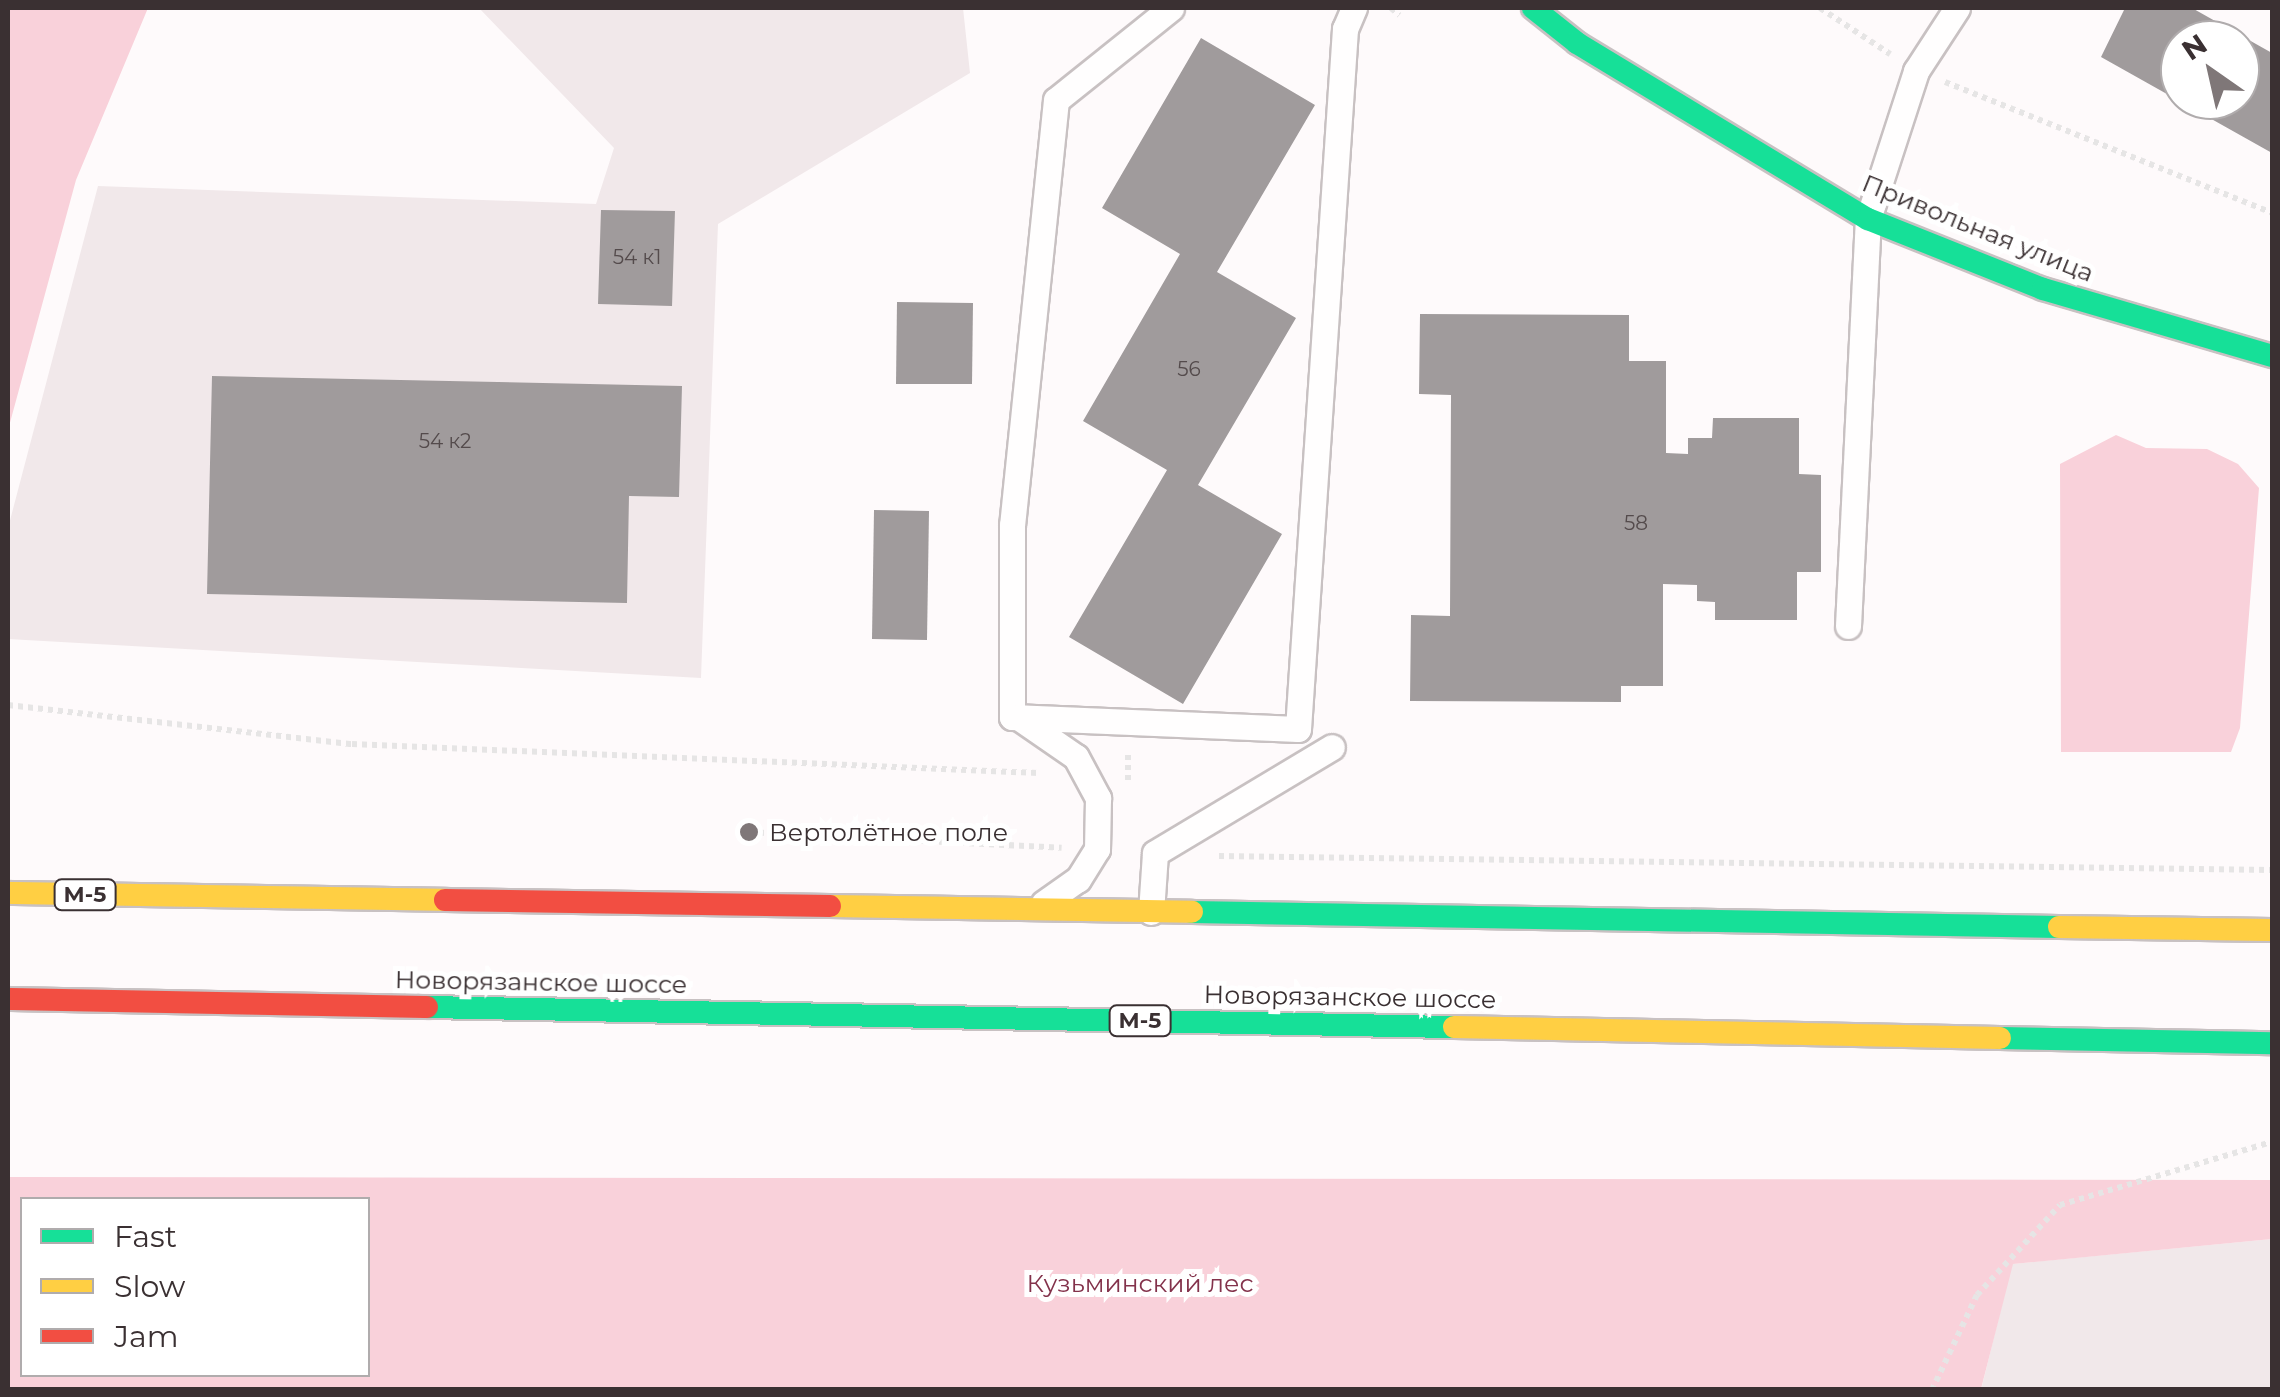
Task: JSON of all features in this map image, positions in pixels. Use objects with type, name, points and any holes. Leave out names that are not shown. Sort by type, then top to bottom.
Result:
[{"type":"main road","name":"Привольная улица","points":[[1533,8],[1577,44],[1868,219],[2042,289],[2272,356]]},
{"type":"main road","name":"М-5","points":[[8,893],[2272,930]]},
{"type":"main road","name":"Новорязанское шоссе","points":[[8,1000],[2272,1042]]},
{"type":"lane","points":[[1171,8],[1056,100],[1012,526],[1012,718],[1298,729],[1346,29],[1354,8]]},
{"type":"lane","points":[[1848,626],[1868,219],[1916,70],[1957,8]]},
{"type":"lane","points":[[1018,718],[1076,756],[1098,798],[1098,850],[1078,879],[1036,910]]},
{"type":"lane","points":[[1151,912],[1155,852],[1332,747]]},
{"type":"path","points":[[1391,8],[1399,15]]},
{"type":"path","points":[[1820,8],[1916,70],[2272,213]]},
{"type":"path","points":[[8,706],[352,744],[1086,775]]},
{"type":"path","points":[[749,832],[1098,850]]},
{"type":"path","points":[[1212,855],[2272,870]]},
{"type":"path","points":[[1932,1390],[1977,1295],[2060,1205],[2272,1142]]},
{"type":"shaded area","points":[[479,8],[963,8],[970,73],[718,224],[701,678],[8,639],[8,528],[98,186],[596,204],[614,148]]},
{"type":"shaded area","points":[[2272,1239],[2272,1389],[1981,1390],[2012,1264]]},
{"type":"green space","points":[[8,8],[148,8],[76,180],[8,430]]},
{"type":"green space","points":[[2116,435],[2146,448],[2207,449],[2238,464],[2259,488],[2240,728],[2231,752],[2061,752],[2060,464]]},
{"type":"green space","name":"Кузьминский лес","points":[[8,1177],[2272,1180],[2272,1239],[2013,1264],[1981,1389],[8,1390]]},
{"type":"building","points":[[2125,8],[2192,8],[2213,20],[2160,20],[2160,90],[2101,57]]},
{"type":"building","points":[[1201,38],[1315,105],[1217,272],[1296,318],[1198,485],[1282,534],[1183,704],[1069,637],[1167,470],[1083,421],[1180,254],[1102,208]]},
{"type":"building","points":[[2260,46],[2272,53],[2272,153],[2213,120],[2260,120]]},
{"type":"building","points":[[601,210],[675,211],[672,306],[598,304]]},
{"type":"building","points":[[897,302],[973,303],[972,384],[896,384]]},
{"type":"building","points":[[1420,314],[1629,315],[1629,361],[1666,361],[1666,453],[1688,454],[1688,438],[1712,438],[1713,418],[1799,418],[1799,474],[1821,475],[1821,572],[1797,572],[1797,620],[1715,620],[1715,602],[1697,601],[1697,585],[1663,584],[1663,686],[1621,686],[1621,702],[1410,701],[1411,615],[1450,616],[1451,395],[1419,394]]},
{"type":"building","points":[[212,376],[682,386],[679,497],[629,496],[627,603],[207,594]]},
{"type":"building","points":[[874,510],[929,511],[927,640],[872,639]]},
{"type":"traffic: fast","points":[[1533,8],[1577,43],[1868,219],[2043,289],[2272,356]]},
{"type":"traffic: fast","points":[[1192,912],[2059,927]]},
{"type":"traffic: fast","points":[[427,1007],[1454,1027]]},
{"type":"traffic: fast","points":[[2000,1038],[2272,1043]]},
{"type":"traffic: slow","points":[[8,893],[445,900]]},
{"type":"traffic: slow","points":[[830,906],[1192,912]]},
{"type":"traffic: slow","points":[[2059,927],[2272,930]]},
{"type":"traffic: slow","points":[[1454,1027],[2000,1038]]},
{"type":"traffic: jam","points":[[445,900],[830,906]]},
{"type":"traffic: jam","points":[[8,999],[427,1007]]},
{"type":"place","name":"Вертолётное поле","points":[[749,832]]}]
